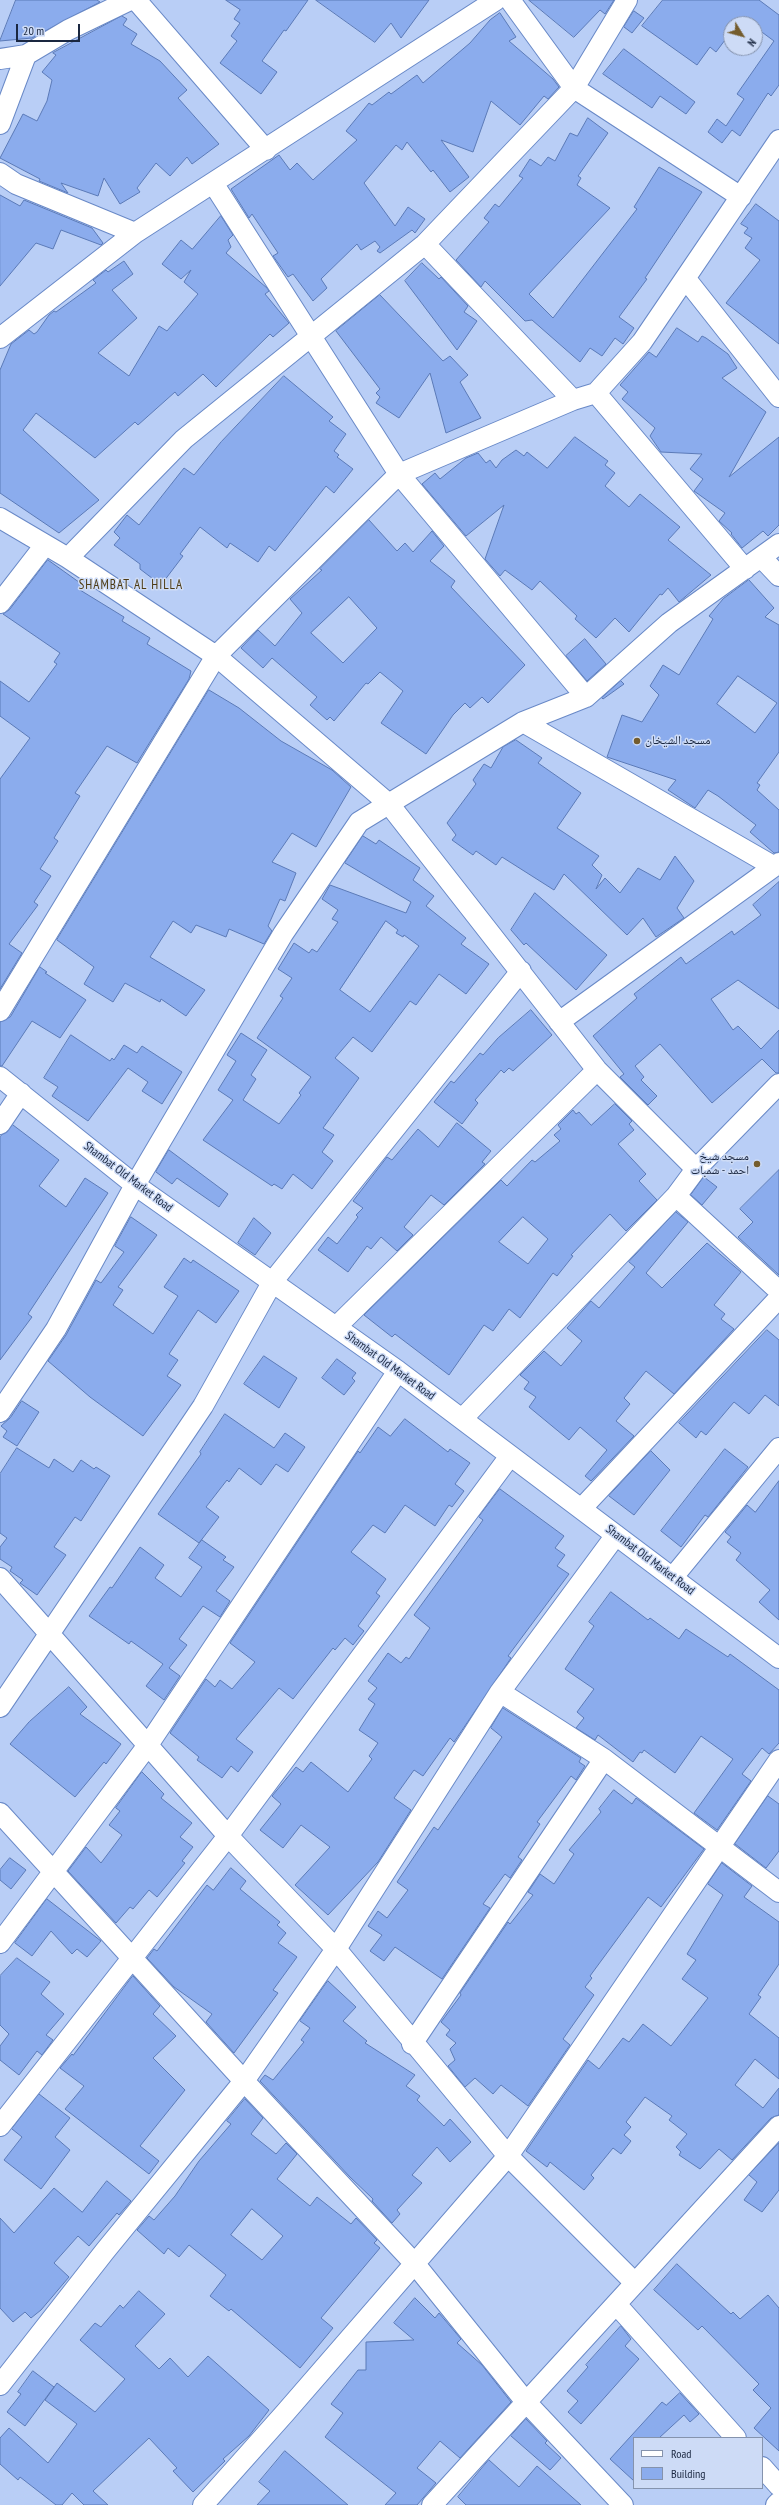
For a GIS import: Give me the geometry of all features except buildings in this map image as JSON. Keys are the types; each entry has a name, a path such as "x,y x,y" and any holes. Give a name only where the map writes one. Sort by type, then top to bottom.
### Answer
{"street":[{"path":"0,59 26,55 68,30 130,0"},
{"path":"136,0 266,150"},
{"path":"0,338 135,233 266,150 496,0"},
{"path":"510,0 574,88 741,197"},
{"path":"68,558 184,439 311,334 425,244 574,88 627,0"},
{"path":"0,124 26,55"},
{"path":"0,1011 216,656 399,474 573,400 596,393 642,342 779,140"},
{"path":"0,173 16,184 135,233"},
{"path":"213,183 311,334 399,474 586,698"},
{"path":"425,244 573,400"},
{"path":"686,279 779,397"},
{"path":"596,393 745,569"},
{"path":"0,518 68,558 216,656 389,804 597,1070 696,1169"},
{"path":"0,1412 56,1329 136,1185 283,934 359,822 523,722 586,698 669,623 779,544"},
{"path":"0,603 45,545"},
{"path":"762,557 779,576"},
{"path":"523,722 776,865 559,1022"},
{"path":"0,1707 203,1406 272,1281 521,971"},
{"path":"336,1327 597,1070"},
{"name":"Shambat Old Market Road","path":"0,1077 136,1185 398,1371 779,1658"},
{"path":"462,1419 676,1196 696,1169 779,1084"},
{"path":"0,1124 20,1093"},
{"path":"676,1196 779,1291"},
{"path":"581,1509 779,1298"},
{"path":"0,1943 148,1745 398,1371"},
{"path":"673,1577 779,1448"},
{"path":"0,2126 228,1836 510,1456"},
{"path":"0,2385 105,2251 244,2081 336,1949 500,1692 616,1535"},
{"path":"0,1578 228,1836 336,1949 412,2044 508,2156 635,2283"},
{"path":"500,1692 604,1759 779,1892"},
{"path":"412,2044 604,1759"},
{"path":"203,2505 508,2156 718,1846 779,1760"},
{"path":"0,1813 133,1957 244,2081 415,2264 526,2402 623,2505"},
{"path":"432,2505 779,2126"},
{"path":"616,2304 735,2437"},
{"path":"763,2468 779,2486"},
{"path":"776,2505 779,2502"}],"place":[{"name":"مسجد الشيخان","path":"637,741"},
{"name":"مسجد شيخ احمد - شمبات","path":"757,1164"}],"district":[{"name":"SHAMBAT AL HILLA","path":"131,585"}]}
